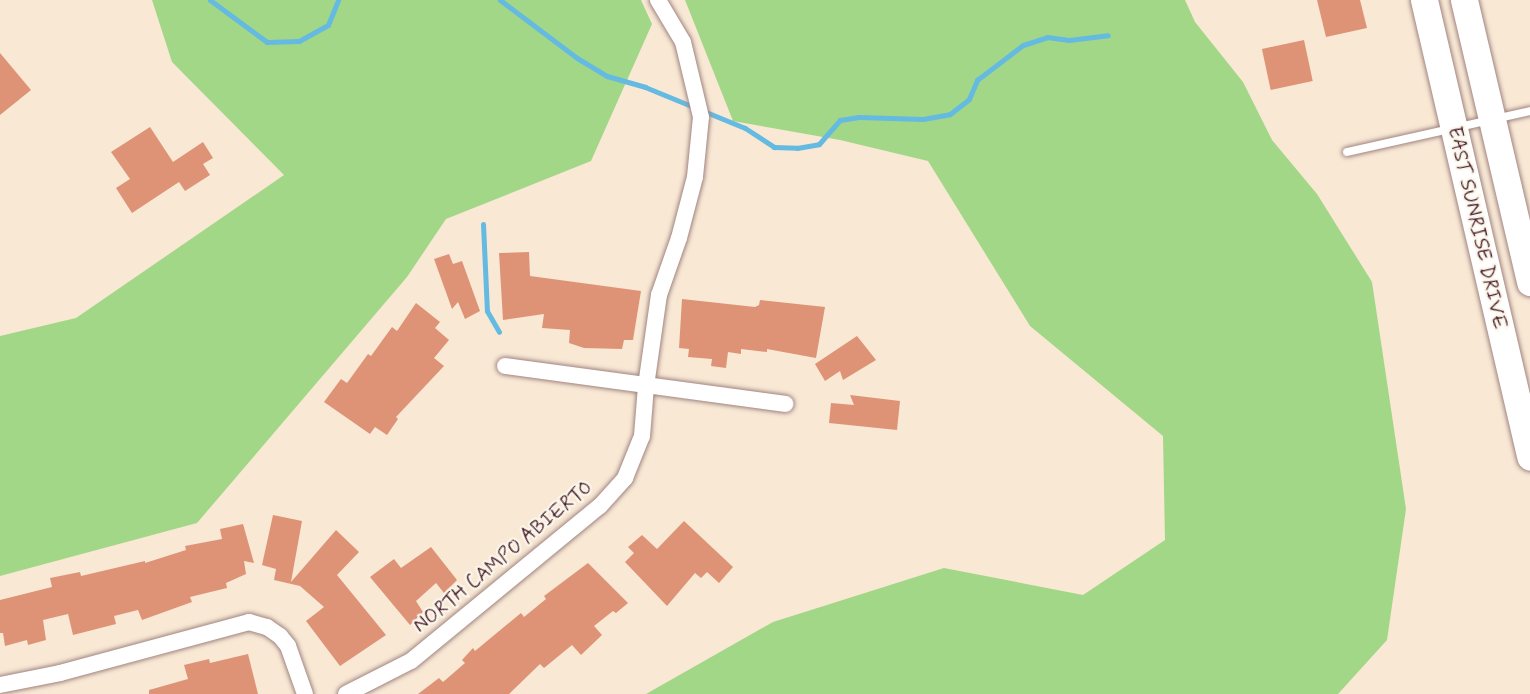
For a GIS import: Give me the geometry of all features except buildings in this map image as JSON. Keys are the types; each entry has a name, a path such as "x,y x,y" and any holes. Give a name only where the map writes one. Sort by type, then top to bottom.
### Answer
{"main road":[{"name":"EAST SUNRISE DRIVE","path":"1424,0 1530,457"},
{"name":"EAST SUNRISE DRIVE","path":"1464,0 1530,282"}],"street":[{"name":"NORTH CAMPO ABIERTO","path":"346,694 411,661 600,506 625,478 642,436 646,386 659,295 679,238 695,177 701,117 683,42 658,0"},
{"path":"505,366 785,404"},
{"path":"0,685 60,673 232,625 249,621 270,621 288,646 305,694"}],"lane":[{"path":"1347,152 1454,130 1530,111"}],"green space":[{"path":"152,0 641,0 652,24 591,161 446,219 407,277 197,523 0,576 0,336 76,318 284,175 172,62"},
{"path":"685,0 1185,0 1195,22 1243,82 1272,140 1317,194 1372,282 1406,509 1387,640 1338,694 646,694 773,622 944,568 1083,595 1165,540 1163,436 1030,326 928,161 840,140 733,121"}],"waterway":[{"path":"210,0 267,42 299,41 328,25 338,0"},
{"path":"500,0 577,58 607,76 645,87 745,128 774,147 797,148 819,144 840,120 859,117 923,119 950,114 969,99 977,80 1023,45 1047,37 1069,40 1108,35"},
{"path":"483,224 487,311 499,332"}]}
